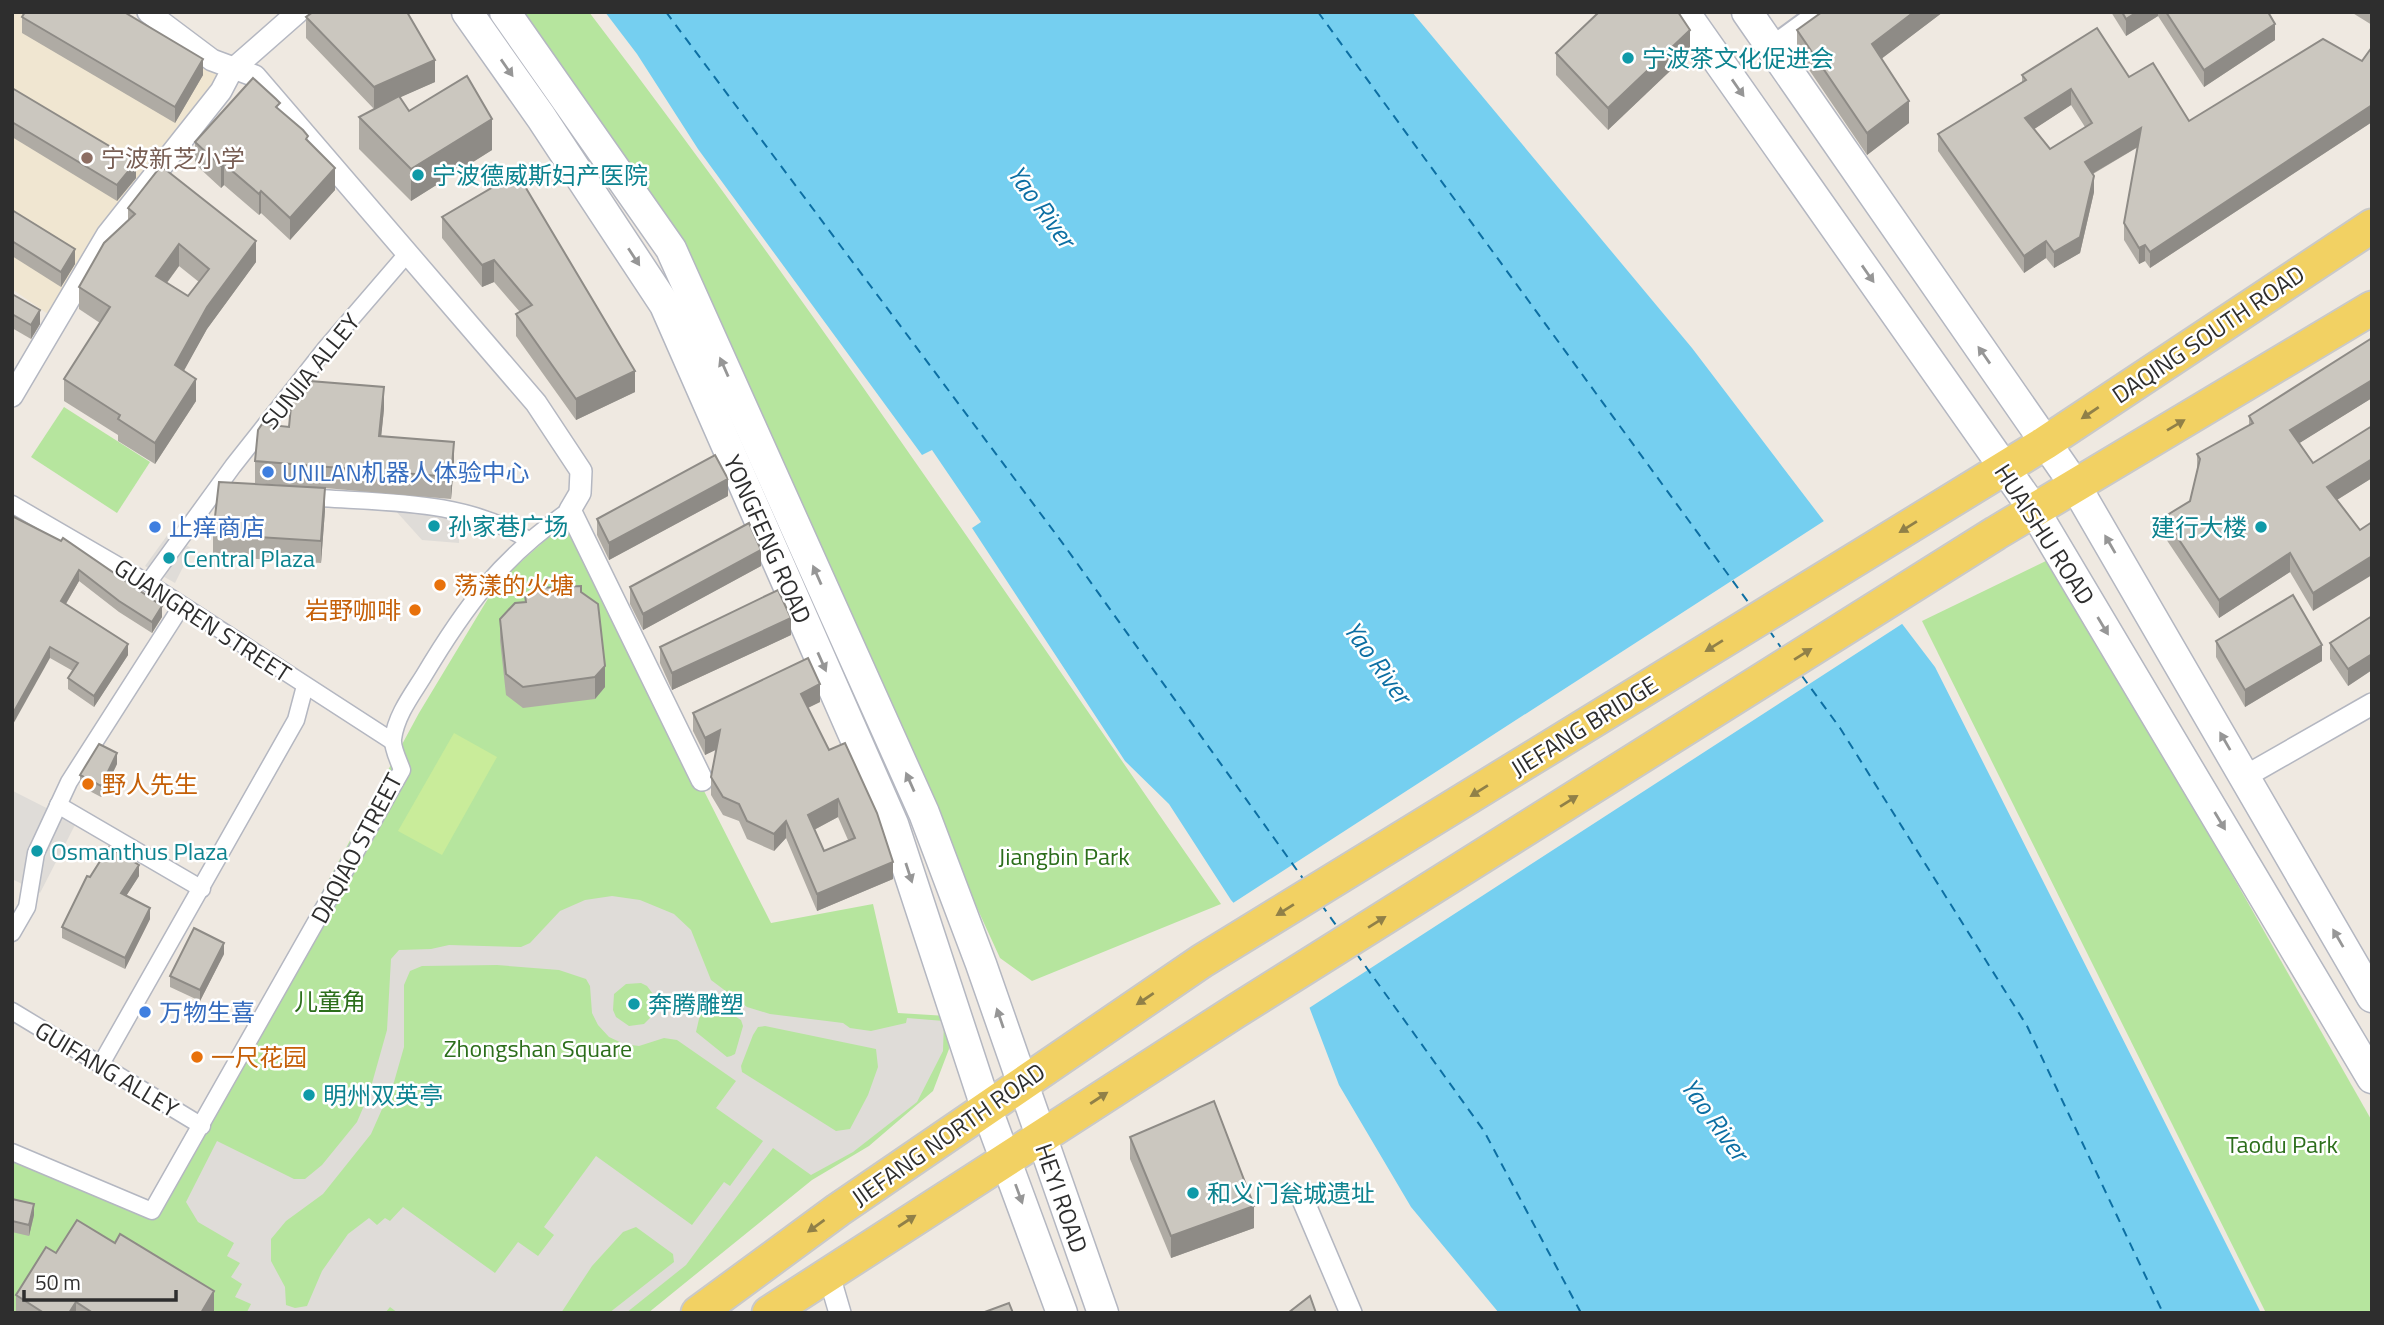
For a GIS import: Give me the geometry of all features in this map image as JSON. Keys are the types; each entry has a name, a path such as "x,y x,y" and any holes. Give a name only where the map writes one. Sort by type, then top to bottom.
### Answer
{"main road":[{"name":"YONGFENG ROAD","path":"467,12 541,117 665,305 893,824 986,1107"},
{"name":"YONGFENG ROAD","path":"505,12 671,249 924,813 1022,1082"},
{"name":"HUAISHU ROAD","path":"1684,12 2034,510 2372,1078"},
{"name":"HUAISHU ROAD","path":"1747,12 2075,485 2372,997"},
{"name":"DAQING SOUTH ROAD","path":"2003,468 2045,443 2372,226"},
{"path":"2034,510 2372,307"},
{"name":"JIEFANG BRIDGE","path":"1202,961 2003,468"},
{"name":"JIEFANG NORTH ROAD","path":"769,1313 828,1272 1236,1011 2034,510"},
{"name":"JIEFANG NORTH ROAD","path":"698,1313 827,1217 1202,961"},
{"name":"HEYI ROAD","path":"1022,1082 1103,1313"},
{"name":"HEYI ROAD","path":"986,1107 1062,1313"}],"street":[{"path":"148,12 212,60 232,70 255,76 275,96 406,255 536,403 581,471 580,493 570,510 702,780"},
{"path":"12,396 107,235 221,91 232,70 298,12"},
{"path":"1773,50 1825,12"},
{"name":"SUNJIA ALLEY","path":"148,583 223,490 326,348 406,255"},
{"path":"285,496 459,512 512,529 528,540"},
{"name":"GUANGREN STREET","path":"12,504 148,583 181,607 392,741"},
{"name":"DAQIAO STREET","path":"12,1152 152,1211 402,769 392,741 402,710 456,622 476,595 528,540 570,510"},
{"path":"12,933 27,907 36,853 58,805 181,607"},
{"path":"101,1065 296,720 305,686"},
{"path":"2246,776 2372,704"},
{"path":"58,805 202,889"},
{"name":"GUIFANG ALLEY","path":"12,1011 201,1126"},
{"path":"1303,1200 1351,1313"},
{"path":"828,1272 841,1313"}],"shaded area":[{"name":"宁波新芝小学","path":"12,12 118,12 226,78 55,319 12,289"},
{"name":"孙家巷广场","path":"397,498 459,503 459,543 422,540 395,510"},
{"name":"Central Plaza","path":"169,533 192,549 175,583 145,566"},
{"name":"Osmanthus Plaza","path":"13,791 76,823 40,893 12,879"},
{"path":"612,896 640,900 674,914 691,930 711,980 747,1007 770,1014 843,1023 850,1028 871,1031 906,1023 907,1018 944,1021 943,1051 917,1102 853,1152 811,1175 773,1148 686,1265 626,1313 609,1313 674,1262 673,1254 636,1227 623,1232 592,1266 561,1313 398,1313 390,1307 385,1313 247,1312 251,1304 235,1297 242,1284 231,1277 240,1263 227,1256 234,1243 198,1222 186,1202 217,1141 294,1179 305,1179 322,1165 357,1122 369,1094 387,1030 391,959 399,950 431,949 449,945 521,947 530,943 560,911 585,900","holes":["497,965 559,970 586,979 590,986 592,1013 609,1037 624,1044 639,1046 664,1038 677,1040 736,1081 716,1108 763,1141 730,1186 724,1182 692,1225 596,1156 544,1227 554,1235 538,1256 518,1242 495,1273 403,1207 390,1221 385,1218 377,1225 369,1218 348,1234 322,1271 307,1306 295,1308 286,1305 285,1287 271,1261 271,1239 286,1221 323,1194 371,1134 394,1082 404,1047 404,985 410,971 422,966","641,983 647,986 656,998 655,1013 644,1024 629,1026 616,1017 613,1010 614,994 626,984","709,1000 741,1020 743,1026 735,1054 727,1057 696,1032 702,1006","765,1026 876,1049 878,1067 868,1095 850,1129 836,1131 742,1072 741,1066 758,1027"]}],"green space":[{"name":"Jiangbin Park","path":"508,12 589,12 831,342 1221,904 1032,981 1000,958 688,277"},
{"path":"64,407 150,462 117,513 31,457"},
{"name":"Zhongshan Square","path":"567,521 771,923 873,904 898,1013 947,1016 949,1049 933,1091 869,1146 812,1180 648,1313 12,1313 12,1152 152,1206 419,713 498,582"},
{"name":"Taodu Park","path":"2052,558 2372,1121 2372,1313 2266,1313 1922,621"},
{"path":"454,733 497,757 442,855 398,831"}],"water":[{"name":"Yao River","path":"605,12 1412,12 1692,348 1935,667 2261,1313 1499,1313 1411,1207 1339,1085 1297,975 1231,900 1169,804 1125,761 972,528 981,522 932,450 922,455 698,149 637,54"}],"pier":[{"path":"1827,519 1905,622 1306,1010 1294,977 1230,905"}],"building":[{"path":"25,12 124,12 203,59 175,107 22,17"},
{"path":"313,12 407,12 435,60 374,87 306,17"},
{"name":"宁波茶文化促进会","path":"1599,12 1678,12 1690,30 1608,108 1556,53"},
{"path":"1822,12 1914,12 1872,44 1909,101 1867,133 1797,30"},
{"path":"2122,12 2137,12 2126,19"},
{"path":"2166,12 2268,12 2275,24 2204,70"},
{"path":"2097,28 2129,77 2153,63 2189,121 2323,39 2362,61 2372,47 2372,105 2150,252 2145,245 2139,248 2124,223 2141,128 2085,162 2094,176 2080,237 2054,252 2046,241 2024,256 1938,134 2026,80 2022,75","holes":["2071,89 2092,123 2050,149 2025,118"]},
{"path":"467,76 492,119 411,169 359,117 399,96 409,111"},
{"path":"253,78 280,103 276,107 303,130 308,136 306,139 335,168 290,218 261,191 259,194 224,164 221,166 195,142"},
{"path":"12,88 136,162 117,185 12,122"},
{"path":"161,166 256,241 207,307 175,365 196,379 155,443 118,419 120,415 64,379 110,307 79,287 104,243 135,214 128,208","holes":["179,244 209,269 188,296 156,276"]},
{"path":"517,173 635,371 576,399 516,314 532,305 494,260 482,265 442,217"},
{"path":"12,210 75,249 61,272 12,241"},
{"path":"12,294 40,310 31,325 12,314"},
{"path":"2372,338 2372,380 2290,430 2313,463 2372,426 2372,459 2327,487 2360,530 2372,522 2372,556 2313,593 2290,553 2219,600 2164,517 2190,501 2200,459 2197,454 2253,423 2249,416"},
{"path":"297,380 384,387 379,436 454,442 451,477 255,461 258,430 262,424 289,427 293,385"},
{"path":"715,455 728,479 609,543 597,519"},
{"path":"219,482 325,488 321,541 213,534"},
{"path":"12,516 61,541 63,538 162,606 152,622 79,570 61,601 128,644 94,696 68,678 78,663 50,647 12,715"},
{"path":"749,523 761,550 643,614 630,587"},
{"path":"581,586 581,592 598,604 605,666 595,677 523,687 506,674 500,619 515,603 526,602 525,595 536,588"},
{"path":"778,590 791,618 672,673 660,647"},
{"path":"2293,595 2322,645 2245,690 2216,641"},
{"path":"2372,616 2372,654 2348,669 2330,643"},
{"path":"808,658 820,684 801,694 829,750 845,743 877,813 893,862 817,894 786,821 774,834 747,821 739,804 723,797 711,777 720,730 705,738 693,713","holes":["838,799 855,838 824,851 808,815"]},
{"path":"99,744 117,753 101,786 80,775"},
{"path":"109,847 139,865 121,893 150,908 125,958 62,927 87,876 90,877"},
{"path":"194,928 224,943 200,990 170,976"},
{"name":"和义门瓮城遗址","path":"1214,1101 1254,1206 1171,1236 1130,1137"},
{"path":"12,1199 34,1204 29,1225 12,1221"},
{"path":"77,1220 115,1243 120,1234 214,1291 201,1313 93,1313 76,1302 69,1313 44,1313 16,1295 46,1247 56,1253"},
{"path":"1310,1296 1316,1313 1288,1313"},
{"path":"1009,1303 1013,1313 982,1313"}],"ferry route":[{"path":"666,12 1064,545 1304,880"},
{"path":"1318,12 1751,606"},
{"path":"1769,630 1782,649"},
{"path":"1802,676 1840,728 2027,1026 2163,1313"},
{"path":"1321,904 1338,928"},
{"path":"1356,953 1484,1131 1581,1313"}],"place":[{"name":"宁波茶文化促进会","path":"1628,58"},
{"name":"宁波新芝小学","path":"87,158"},
{"name":"宁波德威斯妇产医院","path":"418,175"},
{"name":"UNILAN机器人体验中心","path":"268,472"},
{"name":"孙家巷广场","path":"434,526"},
{"name":"止痒商店","path":"155,527"},
{"name":"建行大楼","path":"2261,527"},
{"name":"Central Plaza","path":"169,558"},
{"name":"荡漾的火塘","path":"440,585"},
{"name":"岩野咖啡","path":"415,610"},
{"name":"野人先生","path":"88,784"},
{"name":"Osmanthus Plaza","path":"37,851"},
{"name":"奔腾雕塑","path":"634,1004"},
{"name":"万物生喜","path":"145,1012"},
{"name":"一尺花园","path":"197,1057"},
{"name":"明州双英亭","path":"309,1095"},
{"name":"和义门瓮城遗址","path":"1193,1193"}],"park label":[{"name":"儿童角","path":"330,1001"}]}
